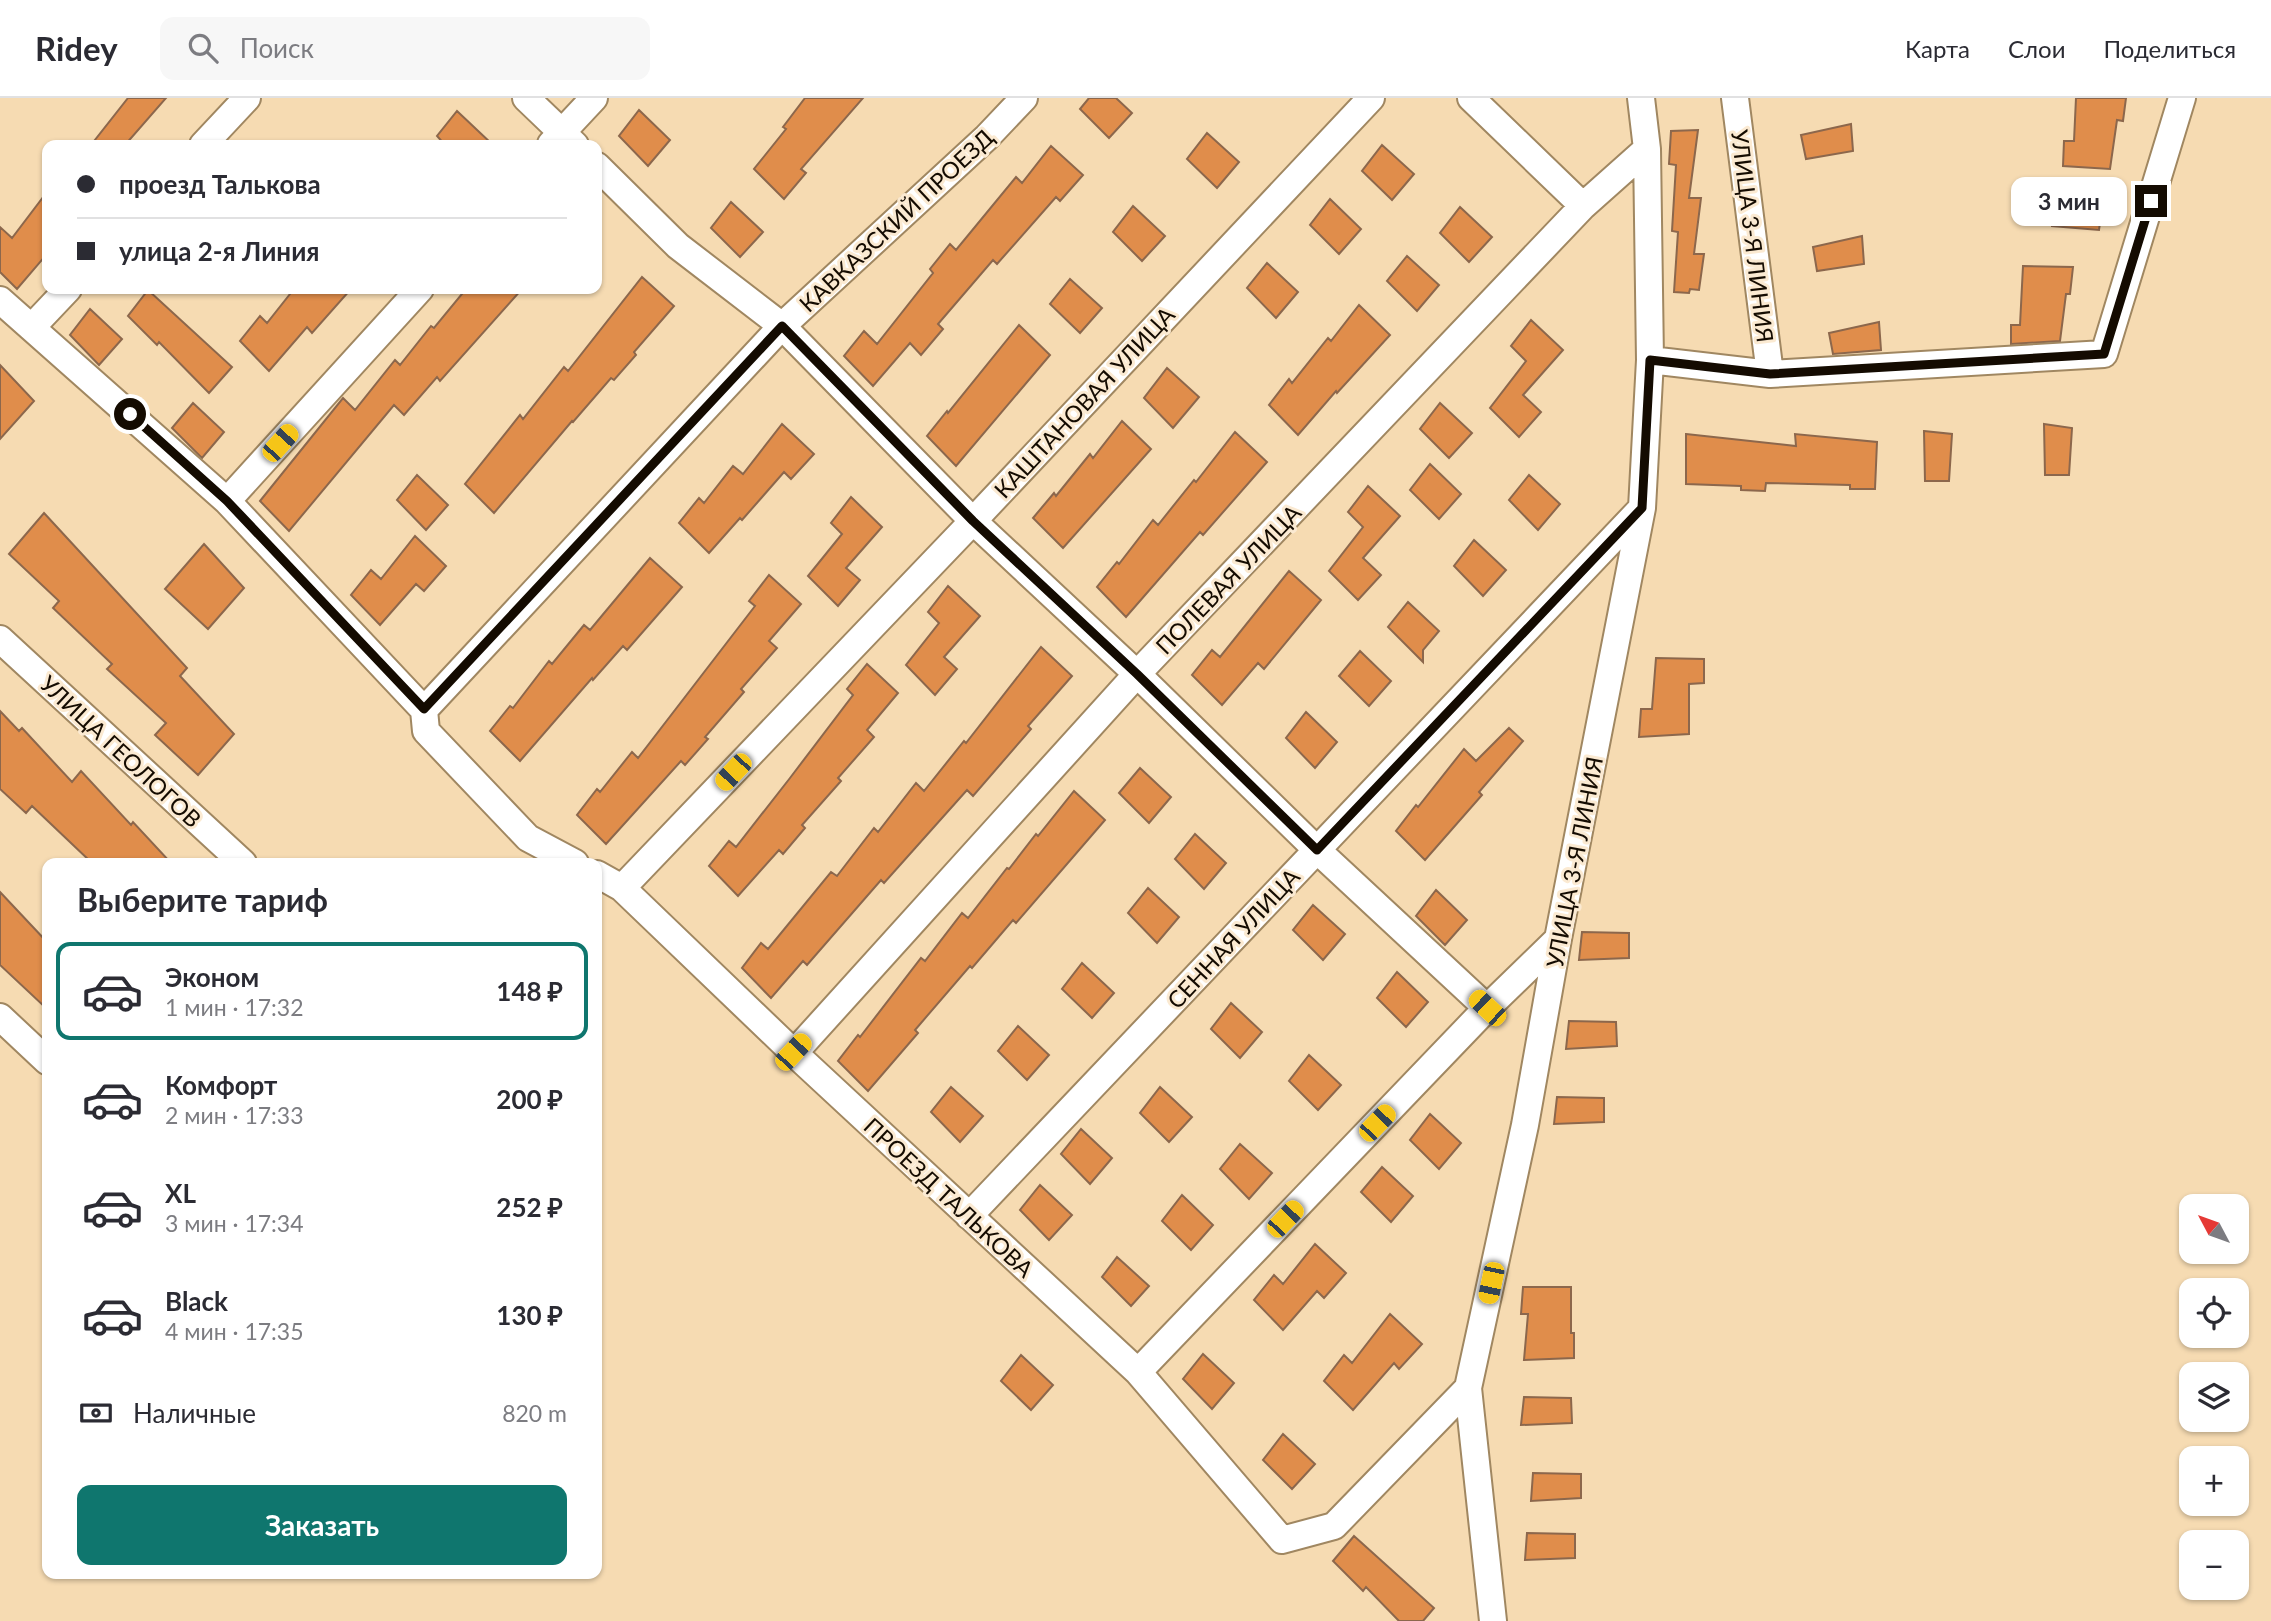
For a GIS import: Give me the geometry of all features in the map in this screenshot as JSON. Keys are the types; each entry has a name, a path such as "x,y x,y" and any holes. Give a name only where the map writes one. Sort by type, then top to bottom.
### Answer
{"street":[{"path":"208,140 247,98"},
{"path":"526,98 561,140"},
{"path":"563,140 594,98"},
{"name":"КАВКАЗСКИЙ ПРОЕЗД","path":"424,709 782,326 987,137 1024,98"},
{"name":"КАШТАНОВАЯ УЛИЦА","path":"622,888 973,521 1371,98"},
{"path":"1471,98 1583,206"},
{"name":"УЛИЦА 3-Я ЛИНИЯ","path":"1493,1621 1468,1388 1525,1125 1558,939 1642,508 1650,360 1647,149 1641,98"},
{"name":"УЛИЦА 3-Я ЛИНИЯ","path":"1735,98 1770,374"},
{"path":"1650,360 1770,374 2104,354 2182,98"},
{"name":"ПОЛЕВАЯ УЛИЦА","path":"793,1052 1137,674 1583,206 1647,149"},
{"path":"602,171 678,246 782,326 973,521 1137,674 1317,850 1487,1008"},
{"path":"32,327 63,294"},
{"path":"227,501 415,294"},
{"path":"0,300 227,501 424,709 426,730 528,838 566,858"},
{"name":"СЕННАЯ УЛИЦА","path":"970,1216 1642,508"},
{"name":"УЛИЦА ГЕОЛОГОВ","path":"0,639 238,858"},
{"name":"ПРОЕЗД ТАЛЬКОВА","path":"602,877 622,888 793,1052 1138,1372 1282,1541 1334,1525 1468,1388"},
{"path":"1138,1372 1487,1008 1558,939"},
{"path":"0,1017 42,1056"}],"building":[{"path":"128,98 166,98 129,140 95,140"},
{"path":"805,98 863,98 801,169 806,173 784,199 754,169 786,129 783,127"},
{"path":"1089,98 1116,98 1132,113 1109,138 1080,109"},
{"path":"2076,98 2126,98 2123,121 2117,120 2110,169 2063,166 2064,141 2074,141"},
{"path":"639,110 670,140 648,166 619,136"},
{"path":"457,111 488,140 441,140 437,136"},
{"path":"1851,124 1853,151 1806,159 1801,135"},
{"path":"1698,130 1689,198 1701,198 1694,254 1704,254 1699,290 1690,289 1689,293 1674,292 1678,232 1672,231 1676,165 1669,164 1671,131"},
{"path":"1207,133 1239,162 1217,188 1187,159"},
{"path":"1382,145 1414,174 1392,200 1362,171"},
{"path":"1051,146 1083,175 1060,201 1056,197 997,264 993,260 938,324 943,329 921,355 910,343 873,386 844,356 864,331 877,344 933,273 930,269 950,244 956,250 1016,177 1022,183"},
{"path":"42,199 42,260 17,289 0,272 0,227 12,238"},
{"path":"1330,199 1361,229 1339,254 1310,225"},
{"path":"731,202 763,232 740,257 711,228"},
{"path":"2053,202 2103,202 2099,230 2052,226"},
{"path":"1133,206 1165,236 1142,261 1113,232"},
{"path":"1460,207 1492,237 1469,262 1440,233"},
{"path":"1862,236 1864,264 1817,271 1813,247"},
{"path":"1407,256 1439,285 1417,311 1387,281"},
{"path":"1267,263 1298,292 1276,318 1247,288"},
{"path":"2023,266 2073,267 2070,294 2066,294 2060,341 2011,344 2011,325 2020,325"},
{"path":"642,277 674,306 634,352 636,355 572,421 494,513 465,484 520,415 523,419 564,367 568,371"},
{"path":"1070,279 1102,308 1080,333 1050,304"},
{"path":"145,294 152,294 232,367 209,393 159,342 157,345 128,316"},
{"path":"290,294 347,294 312,333 307,327 269,371 240,341 260,316 267,323"},
{"path":"462,294 518,294 440,381 437,377 404,415 394,405 289,531 260,501 343,398 355,410 395,360 400,365 431,326 434,328"},
{"path":"1359,305 1390,335 1298,435 1269,405 1289,379 1292,383 1328,338 1331,341"},
{"path":"90,309 122,339 99,365 70,335"},
{"path":"1531,320 1563,350 1523,395 1541,412 1519,437 1490,408 1526,361 1511,346"},
{"path":"1879,322 1881,350 1833,354 1829,333"},
{"path":"1019,325 1050,355 956,466 927,436"},
{"path":"0,365 34,401 0,439"},
{"path":"1167,368 1199,397 1173,428 1144,398"},
{"path":"193,403 224,432 202,458 172,428"},
{"path":"1440,403 1472,433 1449,458 1420,429"},
{"path":"1122,421 1151,449 1063,548 1033,518 1054,493 1056,496 1090,454 1093,458"},
{"path":"782,424 814,454 791,479 784,472 709,553 679,523 699,498 704,503 733,466 743,474"},
{"path":"2044,424 2072,428 2069,475 2045,475"},
{"path":"1924,431 1952,434 1949,481 1925,481"},
{"path":"1235,432 1267,462 1203,535 1200,532 1126,617 1097,587 1117,562 1119,564 1153,520 1158,525"},
{"path":"1686,434 1796,446 1795,434 1877,442 1875,489 1850,489 1850,485 1766,483 1765,491 1741,490 1741,486 1686,484"},
{"path":"1430,464 1461,494 1439,519 1410,490"},
{"path":"417,475 448,505 426,530 397,500"},
{"path":"1529,475 1560,504 1538,530 1509,500"},
{"path":"1368,486 1400,516 1363,558 1381,575 1358,600 1329,571 1363,527 1348,512"},
{"path":"851,497 882,527 846,568 860,580 838,606 808,576 842,534 831,523"},
{"path":"44,513 187,668 180,676 234,734 198,775 155,735 166,723 107,669 112,664 53,608 59,601 9,554"},
{"path":"415,536 446,566 424,591 416,584 380,625 351,595 371,570 381,579"},
{"path":"1474,540 1506,570 1483,596 1454,566"},
{"path":"204,544 244,588 208,629 165,589"},
{"path":"650,558 682,587 627,650 623,646 593,680 592,678 520,761 490,731 510,706 513,708 549,661 552,664 584,625 590,630"},
{"path":"1289,571 1321,600 1264,669 1258,663 1222,705 1192,675 1212,650 1220,657"},
{"path":"769,575 801,604 769,641 777,648 741,689 744,692 705,737 708,739 685,765 681,761 606,844 577,815 597,789 600,792 632,752 638,758 755,606 749,601"},
{"path":"948,586 980,616 944,657 957,669 935,695 906,665 939,623 928,612"},
{"path":"1408,602 1439,631 1423,650 1423,662 1388,627"},
{"path":"1041,647 1072,676 1028,726 1031,729 973,796 967,790 884,883 881,880 807,965 803,961 771,998 742,968 761,943 768,949 831,872 837,876 874,828 878,832 916,783 924,791 964,741 966,743"},
{"path":"1360,651 1391,681 1369,706 1339,676"},
{"path":"1656,658 1704,659 1704,683 1689,684 1689,734 1639,737 1641,709 1652,709"},
{"path":"867,664 898,693 867,730 874,737 838,778 841,781 802,825 805,828 783,854 779,850 738,896 709,866 729,841 736,847 790,778 853,695 847,689"},
{"path":"0,711 19,731 22,728 72,782 81,771 131,825 133,822 166,858 87,858 32,806 26,813 0,789"},
{"path":"1306,712 1337,742 1315,768 1286,738"},
{"path":"1509,728 1523,741 1479,792 1482,795 1425,860 1396,831 1464,749 1476,761"},
{"path":"1140,768 1171,797 1149,823 1119,793"},
{"path":"1074,791 1105,820 1016,923 1013,920 972,968 970,966 915,1030 918,1033 868,1091 838,1061 921,958 925,961 962,913 968,918"},
{"path":"1195,834 1226,863 1204,889 1175,859"},
{"path":"1148,888 1179,917 1157,943 1128,913"},
{"path":"1436,890 1467,920 1445,945 1416,916"},
{"path":"0,892 42,937 42,1004 0,965"},
{"path":"1313,905 1345,934 1323,960 1293,930"},
{"path":"1582,932 1629,933 1629,958 1579,960"},
{"path":"1082,963 1114,993 1092,1018 1062,989"},
{"path":"1397,972 1428,1002 1406,1027 1377,998"},
{"path":"1231,1003 1262,1032 1240,1058 1211,1029"},
{"path":"1569,1021 1616,1022 1617,1046 1566,1049"},
{"path":"1018,1026 1049,1055 1027,1080 998,1051"},
{"path":"1309,1055 1341,1085 1318,1110 1289,1081"},
{"path":"951,1087 983,1116 960,1142 931,1112"},
{"path":"1160,1087 1192,1117 1169,1142 1140,1113"},
{"path":"1557,1097 1604,1098 1604,1122 1554,1124"},
{"path":"1430,1114 1461,1143 1439,1169 1410,1140"},
{"path":"1081,1129 1112,1158 1090,1184 1061,1154"},
{"path":"1240,1144 1272,1173 1249,1199 1220,1169"},
{"path":"1382,1167 1413,1196 1391,1222 1361,1192"},
{"path":"1040,1185 1072,1215 1049,1240 1020,1210"},
{"path":"1182,1195 1213,1225 1191,1250 1162,1221"},
{"path":"1315,1244 1346,1273 1324,1298 1317,1291 1283,1330 1254,1300 1274,1275 1283,1284"},
{"path":"1117,1257 1149,1286 1131,1306 1102,1277"},
{"path":"1523,1287 1571,1287 1574,1358 1524,1360 1528,1314 1521,1314"},
{"path":"1390,1314 1422,1344 1399,1369 1394,1363 1353,1410 1324,1381 1344,1355 1352,1363"},
{"path":"1203,1354 1234,1383 1212,1409 1183,1379"},
{"path":"1021,1355 1053,1385 1031,1410 1001,1381"},
{"path":"1524,1397 1571,1398 1572,1423 1521,1425"},
{"path":"1283,1434 1315,1464 1292,1489 1263,1460"},
{"path":"1533,1473 1581,1474 1581,1498 1531,1501"},
{"path":"1527,1533 1575,1534 1575,1558 1525,1560"},
{"path":"1354,1536 1434,1608 1423,1621 1399,1621 1366,1587 1363,1591 1333,1561"}],"route":[{"path":"130,414 227,501 424,709 782,326 973,521 1137,674 1317,850 1642,508 1650,360 1770,374 2104,354 2151,201"}]}
